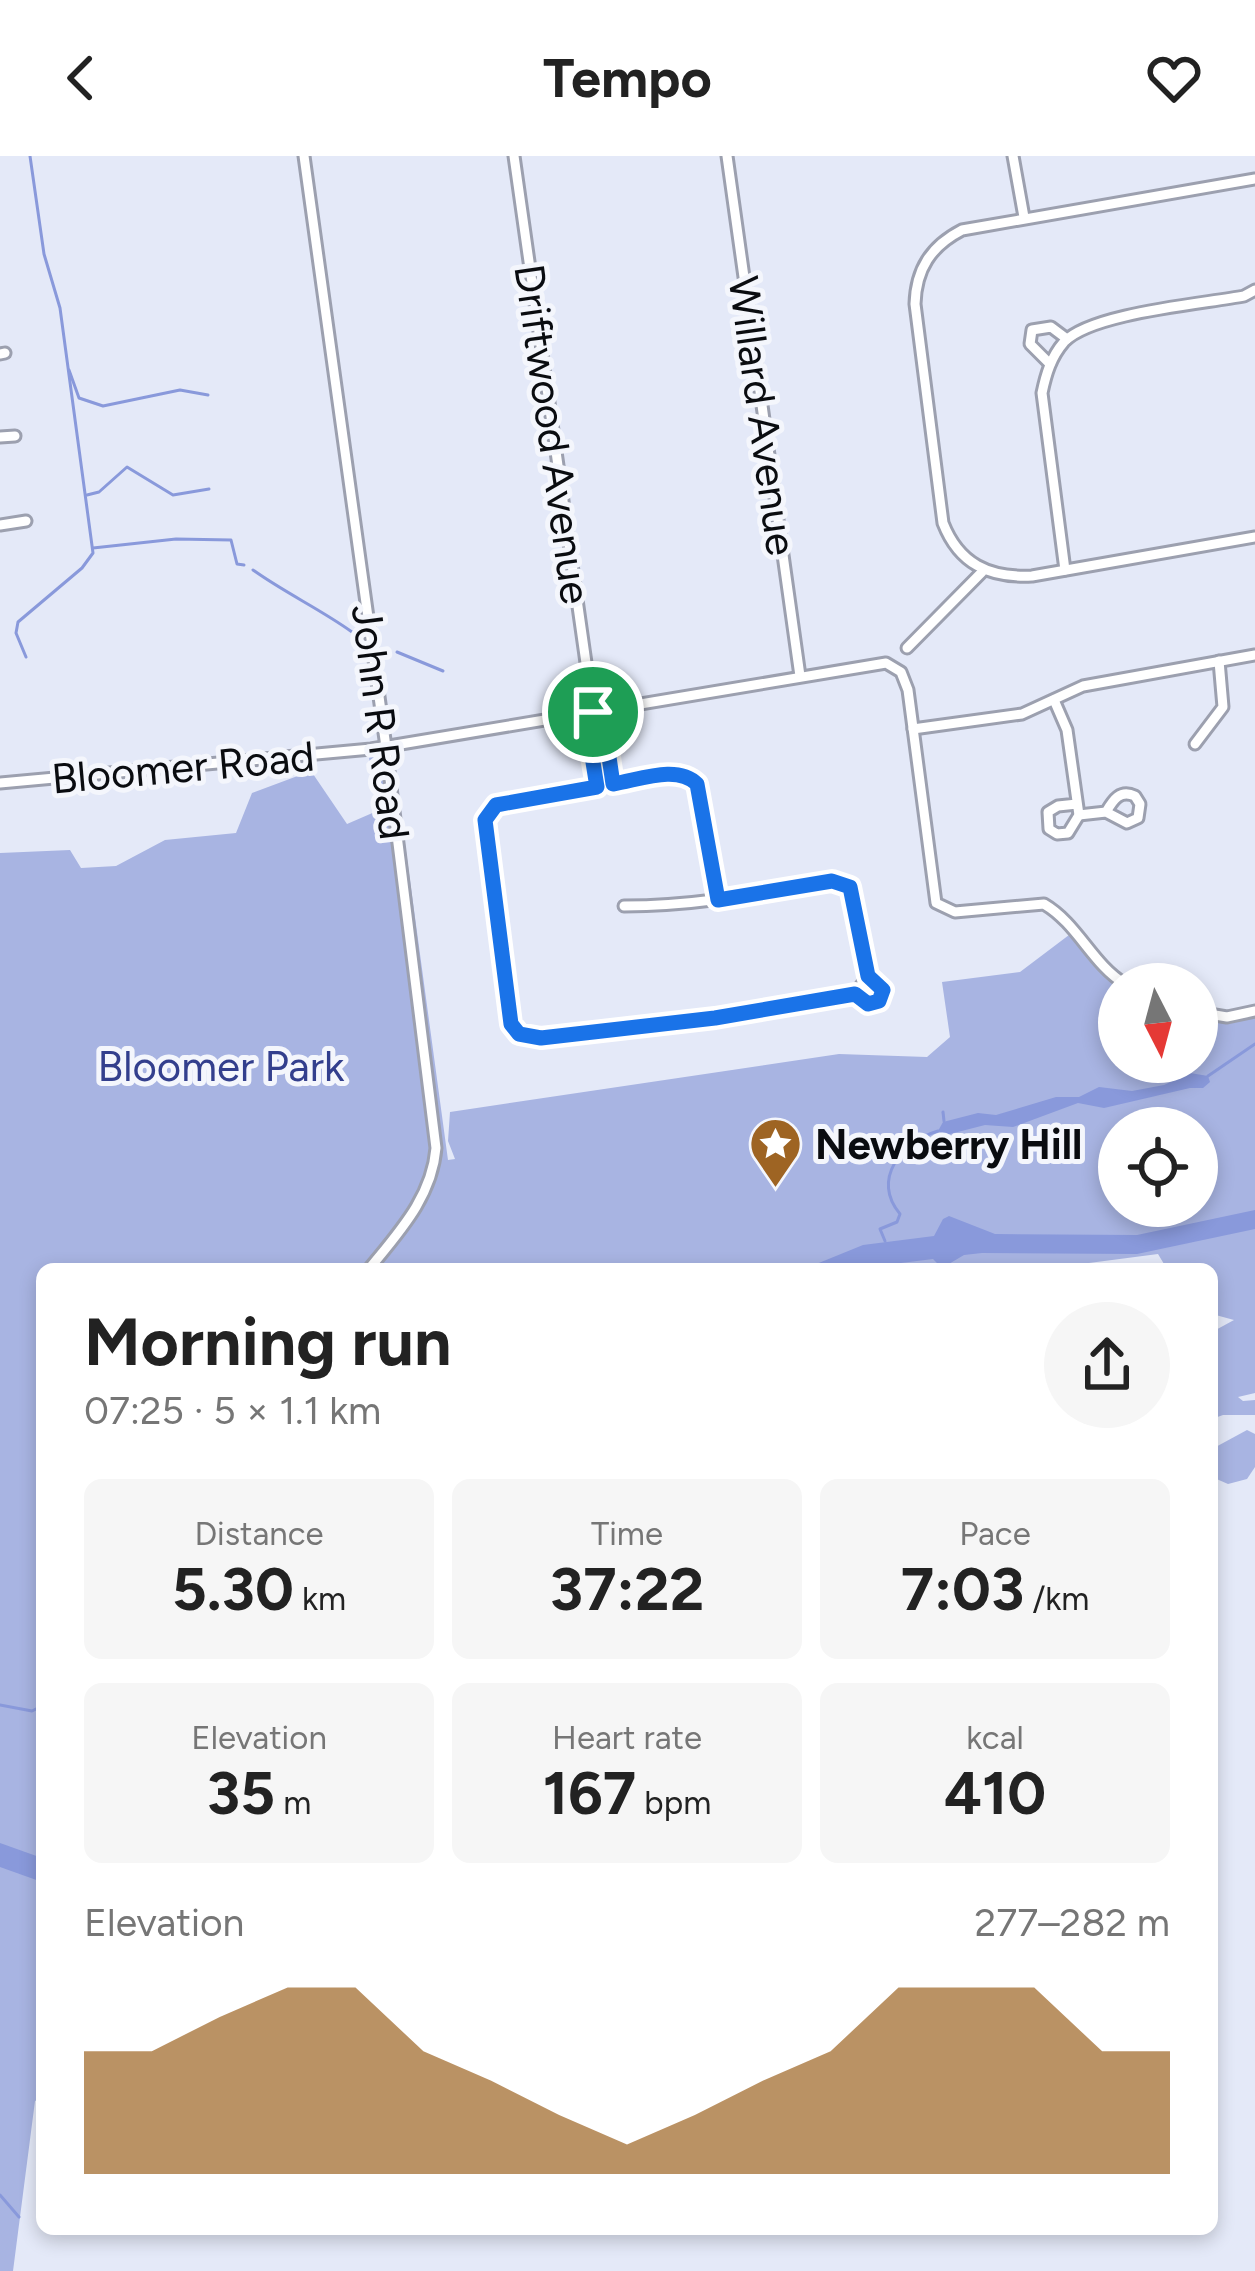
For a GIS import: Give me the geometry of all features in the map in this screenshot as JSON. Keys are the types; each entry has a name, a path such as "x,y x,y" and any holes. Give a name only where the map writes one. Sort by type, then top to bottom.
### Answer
{"street":[{"name":"John R Road","path":"306,156 436,1148 424,1198 374,1263"},
{"name":"Driftwood Avenue","path":"514,156 593,712"},
{"name":"Willard Avenue","path":"727,156 800,676"},
{"path":"1013,156 1024,217"},
{"path":"1255,179 978,225 947,238 929,256 915,290 943,523 953,546 982,572 1018,577 1255,537"},
{"path":"1065,570 1042,393 1050,364 1067,339 1095,323 1244,296 1255,290"},
{"path":"1050,364 1030,344 1033,331 1051,327 1067,339"},
{"path":"0,437 14,436"},
{"path":"0,524 26,521"},
{"path":"907,648 982,572"},
{"path":"913,729 1022,714 1083,686 1255,655"},
{"name":"Bloomer Road","path":"0,783 386,747 874,662 891,664 905,677 936,902 955,911 1044,904 1067,922 1098,963"},
{"path":"1196,744 1222,707 1220,662"},
{"path":"1054,700 1066,730 1078,809 1106,812"},
{"path":"593,712 613,784"},
{"path":"593,712 597,787"},
{"path":"718,900 699,789 694,780 676,773 496,805 487,815 484,826 511,1024 519,1034 541,1038 693,1021 855,994 868,976"},
{"path":"624,906 718,900 832,881 845,884 855,899 868,976 882,986 883,997 868,1004 855,994"},
{"path":"1218,1016 1253,1011"}],"green space":[{"name":"Bloomer Park","path":"392,748 448,1160 455,1159 448,1141 450,1112 839,1054 927,1057 950,1037 942,982 1020,972 1069,935 1098,963 1098,1083 1218,1083 1218,1014 1255,1011 1255,1393 1238,1397 1255,1400 1255,1415 1218,1417 1218,1329 1234,1320 1218,1316 1218,1263 1163,1263 1158,1254 1089,1263 36,1263 36,2101 13,2271 0,2271 0,853 70,850 81,868 116,866 165,840 236,833 252,793 311,771 347,824 377,811 368,751"},
{"path":"1247,1430 1255,1434 1255,1467 1247,1479 1228,1484 1218,1480 1218,1446"}],"shaded area":[{"path":"1209,1083 1108,1107 1078,1103 1013,1127 985,1125 946,1135 938,1131 943,1122 978,1113 996,1115 1056,1097 1079,1097 1099,1087 1132,1091"},
{"path":"1255,1210 1255,1229 1137,1254 982,1253 950,1263 933,1259 819,1263 863,1245 934,1236 949,1216 995,1234 1137,1235 1175,1227 1218,1227 1218,1218"},
{"path":"0,1843 36,1856 36,1880 0,1867"}],"waterway":[{"path":"26,657 16,633 18,622 93,553 60,308 44,254 30,156"},
{"path":"69,370 79,398 103,406 180,390 208,395"},
{"path":"87,495 99,492 127,467 173,495 209,489"},
{"path":"93,548 176,539 231,540 237,564 244,565"},
{"path":"253,570 352,632"},
{"path":"397,652 443,671"},
{"path":"1218,1069 1255,1044"},
{"path":"943,1112 944,1121"},
{"path":"885,1241 880,1229 897,1222 900,1214 888,1188 894,1164 912,1144 938,1131"},
{"path":"0,1705 36,1709"},
{"path":"0,2195 19,2217"}],"place":[{"name":"Newberry Hill","path":"776,1190"}],"route":[{"path":"602,710 613,784 676,773 697,784 718,900 832,881 850,887 868,976 879,983 883,997 868,1004 855,994 693,1021 541,1038 519,1034 511,1024 485,820 496,805 597,787 585,713 593,712 602,710"}]}
